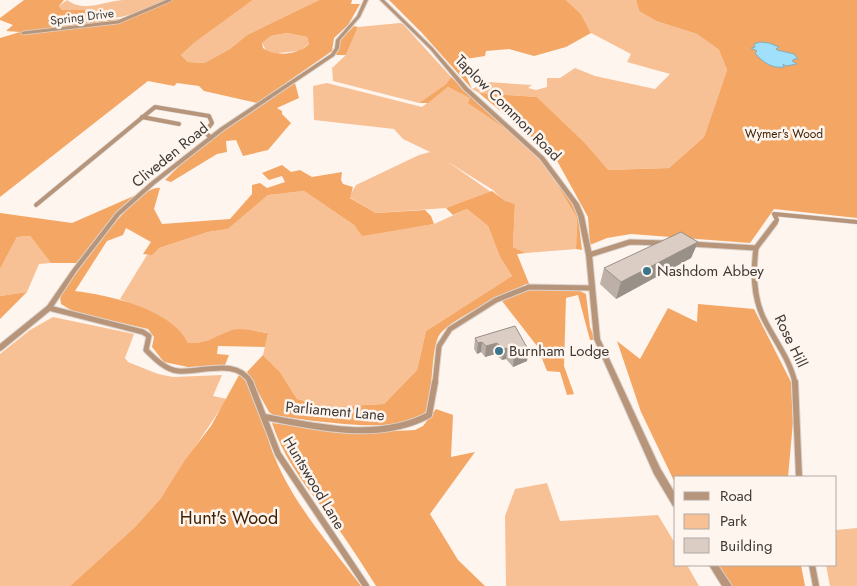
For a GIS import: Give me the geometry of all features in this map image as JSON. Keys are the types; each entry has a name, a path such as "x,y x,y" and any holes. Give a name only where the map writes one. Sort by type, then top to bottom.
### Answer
{"street":[{"name":"Spring Drive","path":"23,32 118,22 170,0"},
{"name":"Cliveden Road","path":"0,348 49,308 74,270 118,214 211,138 333,54 338,48 338,40 359,16 366,0"},
{"name":"Taplow Common Road","path":"382,0 431,48 466,88 542,158 576,204 581,216 589,255 591,288 598,339 657,471 674,499"},
{"path":"36,205 155,107 206,115 212,120 205,132 211,138"},
{"path":"142,117 179,124"},
{"path":"681,244 756,248 777,220 774,214 857,222"},
{"path":"589,255 600,253 618,244 634,241 672,243"},
{"name":"Rose Hill","path":"756,248 753,278 762,315 786,357 795,381 799,437 797,456 799,476"},
{"name":"Parliament Lane","path":"265,417 295,423 380,430 418,424 429,415 438,369 439,346 450,329 496,300 529,287 591,288"},
{"name":"Huntswood Lane","path":"49,308 143,332 149,336 146,350 158,362 177,371 223,368 240,370 250,381 278,454 350,565 366,586"},
{"path":"714,566 727,586"},
{"path":"812,566 816,586"}],"green space":[{"path":"24,0 64,0 59,6 62,10 95,10 80,22 122,19 150,8 163,0 253,0 194,43 181,55 188,62 204,63 230,49 247,35 319,0 352,0 351,4 360,4 348,25 334,38 332,51 257,103 204,91 199,86 177,83 174,86 148,81 0,197 0,38 20,32 6,31 13,25 0,20 0,18","holes":["287,33 307,37 309,44 299,51 286,54 268,51 263,48 262,43 271,36"]},
{"path":"67,0 81,6 88,6 123,0 163,0 132,14 78,22 94,10 62,10 59,6"},
{"path":"253,0 319,0 247,35 230,49 204,63 188,62 181,55 194,43"},
{"path":"389,0 566,0 581,14 591,33 566,47 534,56 509,49 486,51 485,56 459,60 472,89 422,33"},
{"path":"566,0 636,0 639,11 656,21 697,34 719,50 727,70 704,137 669,168 607,170 584,142 537,97 479,93 472,89 487,82 532,85 528,88 536,90 547,87 547,78 560,78 575,68 595,76 655,89 670,74 627,62 631,54 591,33 581,14"},
{"name":"Wymer's Wood","path":"636,0 857,0 857,218 774,209 750,243 631,234 607,238 590,245 588,217 555,157 479,93 537,97 584,142 608,170 669,168 704,137 727,70 719,50 697,34 656,21 639,11"},
{"path":"400,23 451,77 446,84 419,103 333,81 332,68 346,55 358,27"},
{"path":"354,26 358,27 346,55 334,55 342,38"},
{"path":"287,33 307,37 309,44 299,51 279,53 271,64 260,63 268,53 272,53 268,51 259,61 248,60 257,50 266,50 262,43 271,36"},
{"path":"451,77 544,162 569,197 578,216 582,250 576,249 577,218 545,164 512,133 468,103 470,98 448,87 428,103 419,103 446,84"},
{"path":"295,83 299,98 277,108 282,111 282,114 291,123 268,150 243,156 236,140 226,141 227,152 217,154 171,182 165,180 212,134"},
{"path":"327,83 422,107 448,87 471,98 469,103 512,133 545,164 577,218 576,249 526,253 513,247 515,204 505,202 493,190 448,162 491,192 446,208 376,213 349,197 356,185 419,155 430,152 403,139 394,129 314,120 313,86"},
{"path":"282,165 291,172 300,170 312,177 342,172 341,180 343,184 353,187 350,198 376,213 425,210 431,216 434,224 362,236 354,225 304,191 268,195 228,229 208,232 159,248 152,255 143,254 151,242 126,228 123,235 107,241 75,291 121,300 154,313 180,331 188,343 206,341 236,329 268,333 265,347 218,346 217,354 229,355 225,365 188,367 164,362 152,347 154,337 148,329 74,312 61,304 60,296 92,252 122,215 150,190 160,188 154,209 162,224 230,219 252,194 252,185 260,183 267,188 285,182 282,176 269,180 262,173"},
{"path":"304,191 354,225 362,235 434,224 467,209 488,226 500,257 512,276 426,331 417,370 384,404 330,407 297,399 280,372 263,355 268,333 236,330 206,341 188,343 166,320 120,299 147,255 159,248 208,232 228,229 268,195"},
{"path":"492,191 505,201 515,204 513,247 526,253 517,254 530,286 526,284 480,307 447,327 440,334 435,348 429,402 427,409 418,418 402,423 356,425 273,415 269,412 247,372 263,355 280,372 297,399 330,407 384,404 417,370 426,331 512,276 500,257 488,226 467,209 453,215 446,208"},
{"path":"136,195 114,215 77,263 51,263 30,236 17,237 0,269 0,213 72,223"},
{"path":"30,236 51,263 39,264 27,292 0,296 0,269 17,237"},
{"path":"576,289 586,294 590,327 595,340 590,340 578,295 566,298 564,366 574,394 567,395 560,372 547,371 537,346 502,301 528,290"},
{"path":"27,292 0,319 0,296"},
{"path":"698,304 754,309 791,382 793,422 788,476 674,476 674,481 641,412 617,341 640,359 668,308 697,322"},
{"path":"53,317 134,334 125,358 128,362 158,374 173,377 222,375 213,396 227,399 161,498 135,527 70,586 0,586 0,354 30,330"},
{"name":"Hunt's Wood","path":"239,375 252,391 257,402 271,449 292,492 314,525 361,586 70,586 135,527 161,498 185,460 211,426"},
{"path":"436,409 453,415 451,457 475,452 430,514 458,560 485,586 376,586 342,534 293,468 272,423 353,433 415,430 423,426"},
{"path":"547,483 560,521 658,515 674,542 674,566 688,566 699,586 506,586 505,516 515,489"},
{"path":"857,528 857,586 830,586 826,566 837,566 837,530"},
{"path":"714,566 801,566 805,586 724,586"}],"water":[{"path":"760,42 769,43 779,47 777,50 794,54 798,59 792,61 797,64 786,66 783,64 784,67 776,67 768,64 755,53 757,51 751,48 755,47 754,44"}],"building":[{"path":"681,232 698,242 621,282 604,268"},
{"path":"515,326 529,351 514,356 507,348 503,349 497,343 486,346 482,342 478,343 475,338"}],"place":[{"name":"Nashdom Abbey","path":"647,271"},
{"name":"Burnham Lodge","path":"499,351"}]}
